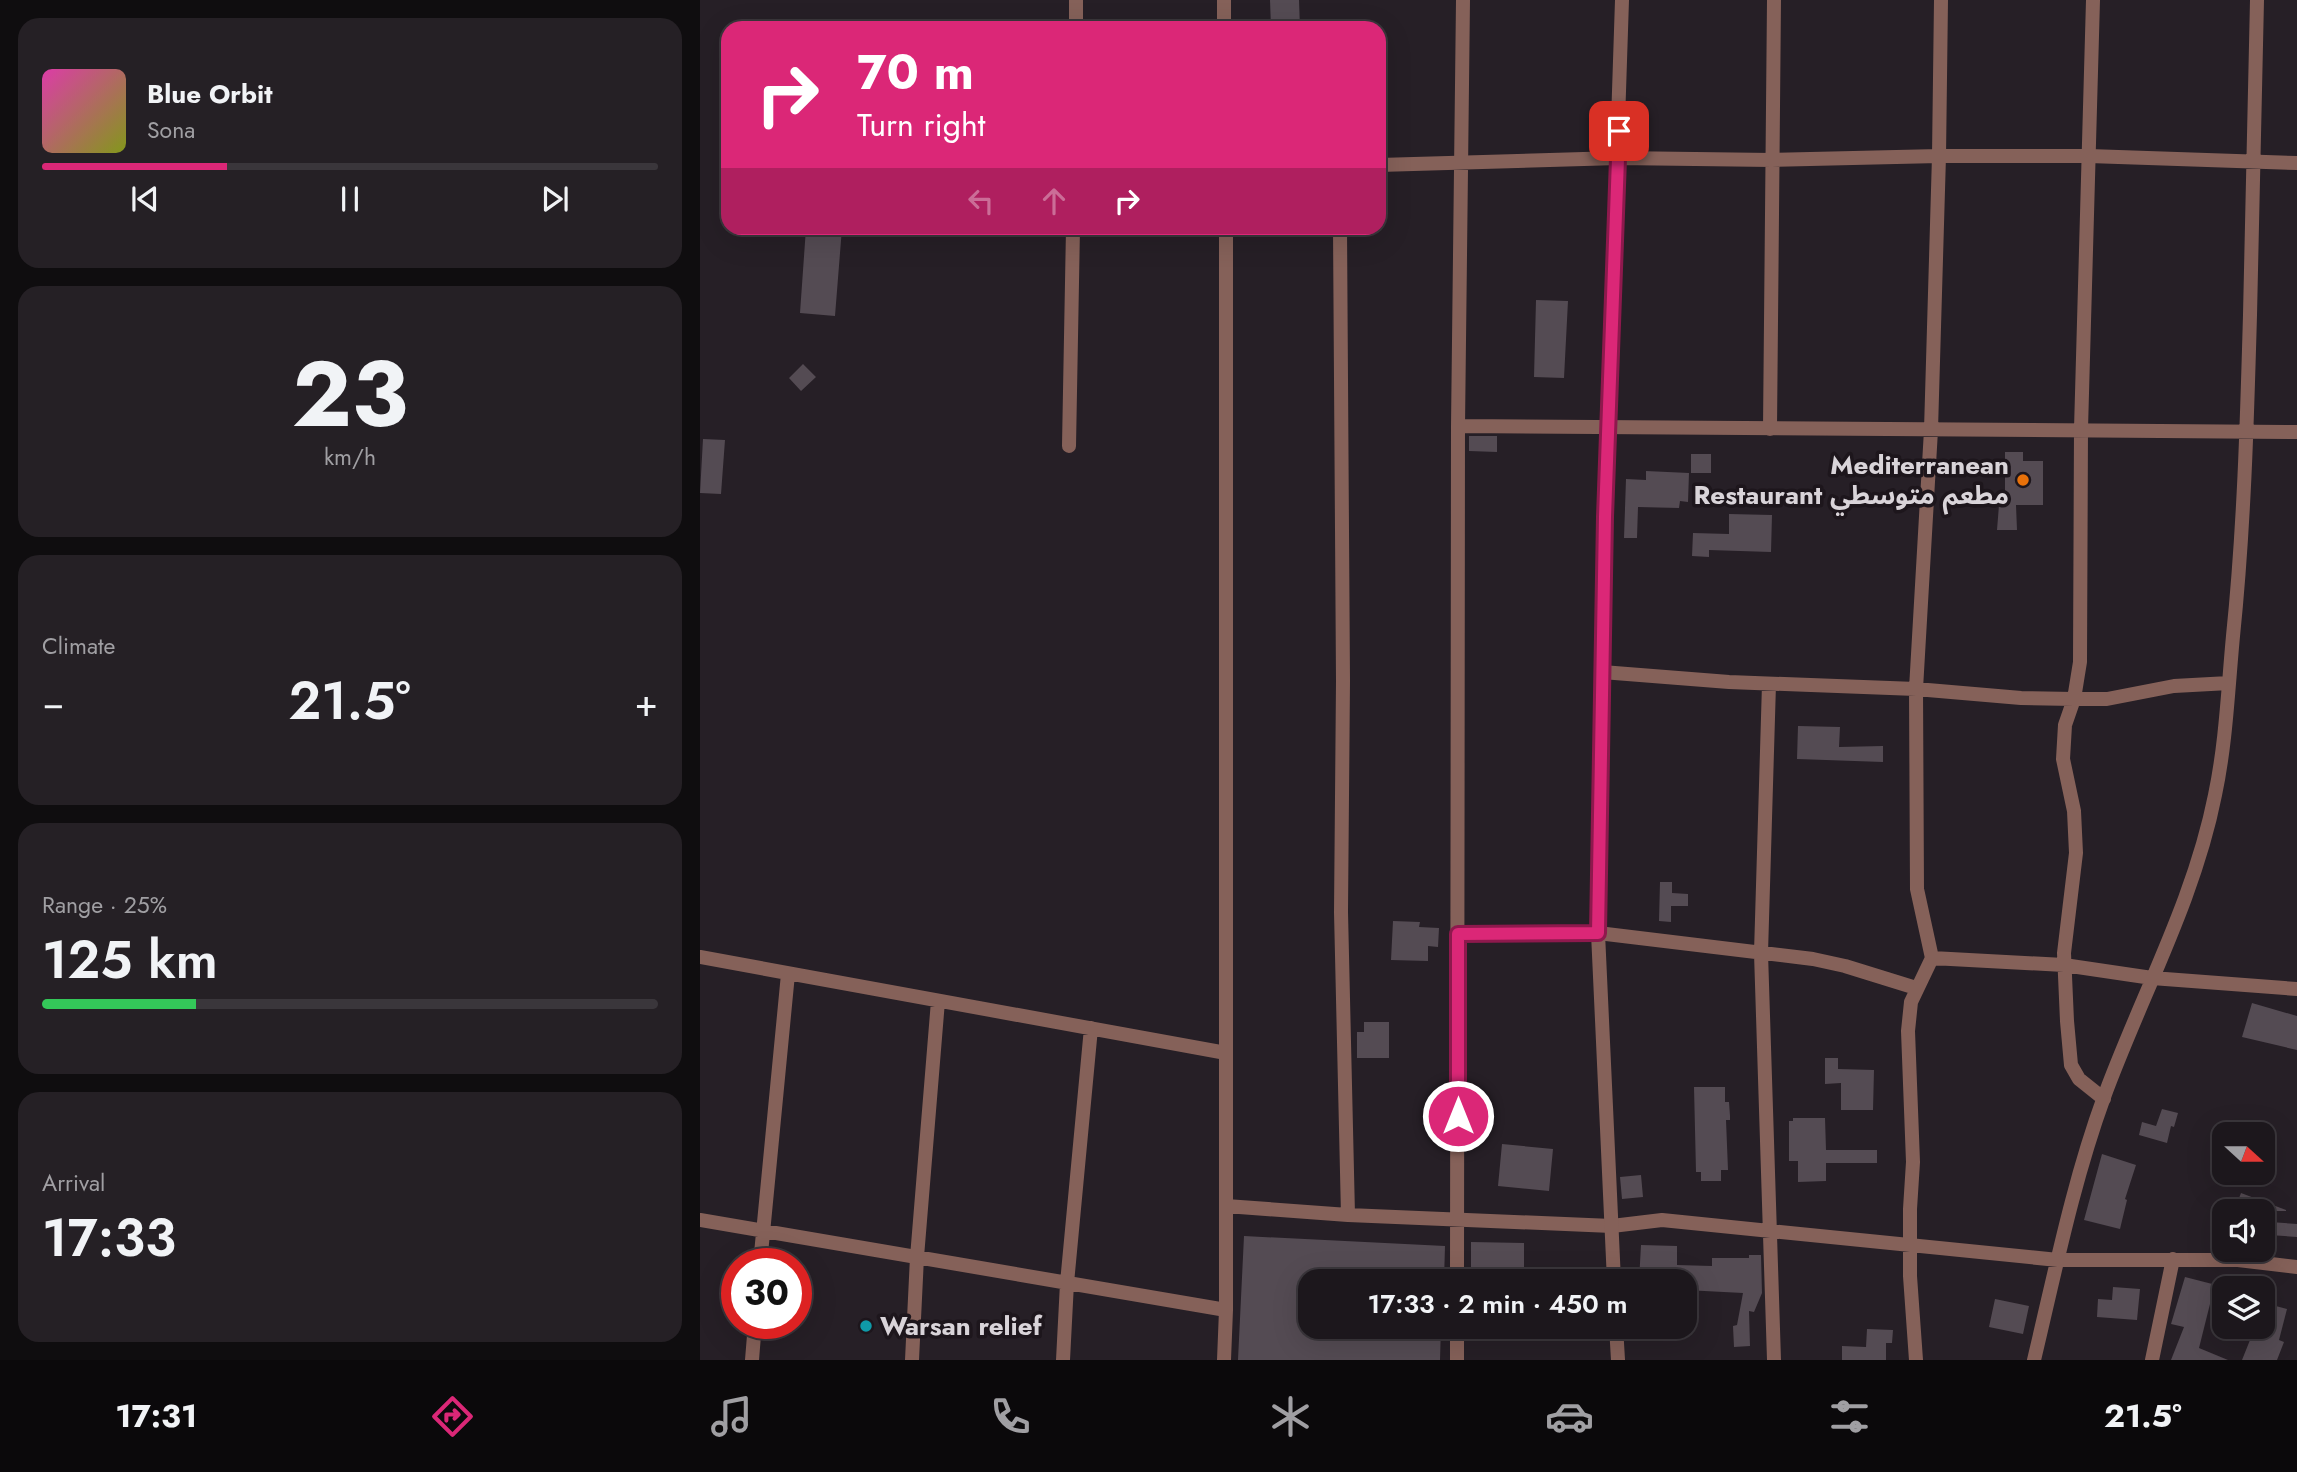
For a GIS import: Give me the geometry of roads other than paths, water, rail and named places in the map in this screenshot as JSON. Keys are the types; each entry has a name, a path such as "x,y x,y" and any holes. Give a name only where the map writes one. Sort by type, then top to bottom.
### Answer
{"street":[{"path":"1076,0 1076,21"},
{"path":"1224,0 1224,21"},
{"path":"1457,1269 1458,426 1463,0"},
{"path":"1614,1269 1598,933 1608,428 1622,0"},
{"path":"1770,429 1774,0"},
{"path":"1916,1360 1910,1288 1913,1162 1908,1031 1911,1002 1932,958 1917,889 1916,689 1931,430 1941,0"},
{"path":"2093,0 2081,429 2080,662 2074,699 2065,725 2063,759 2074,811 2076,853 2064,965 2071,1065 2079,1079 2104,1099"},
{"path":"2034,1360 2058,1260 2104,1099 2152,978 2173,934 2202,851 2216,794 2240,569 2247,432 2257,0"},
{"path":"1386,165 1618,158 1772,160 1939,156 2089,156 2297,163"},
{"path":"1069,446 1073,235"},
{"path":"1224,1360 1226,235"},
{"path":"1340,235 1343,681 1341,912 1348,1215"},
{"path":"1458,426 2297,432"},
{"path":"1602,672 1769,684 1916,689 2021,698 2074,699 2107,699 2174,686 2229,683"},
{"path":"1769,684 1761,953 1774,1360"},
{"path":"1458,934 1598,933 1813,959 1916,988"},
{"path":"700,957 1226,1053"},
{"path":"1932,958 2064,965 2152,978 2297,989"},
{"path":"761,1248 788,974"},
{"path":"912,1360 917,1257 938,1001"},
{"path":"1063,1360 1067,1283 1091,1028"},
{"path":"1226,1206 1348,1215 1612,1226 1661,1220 2058,1260 2238,1260 2297,1267"},
{"path":"700,1220 1226,1310"},
{"path":"2152,1360 2173,1259"},
{"path":"752,1360 754,1339"},
{"path":"1457,1339 1457,1360"},
{"path":"1617,1339 1618,1360"}],"place":[{"name":"Mediterranean Restaurant مطعم متوسطي","path":"2023,480"},
{"name":"Warsan relief","path":"866,1326"}]}
